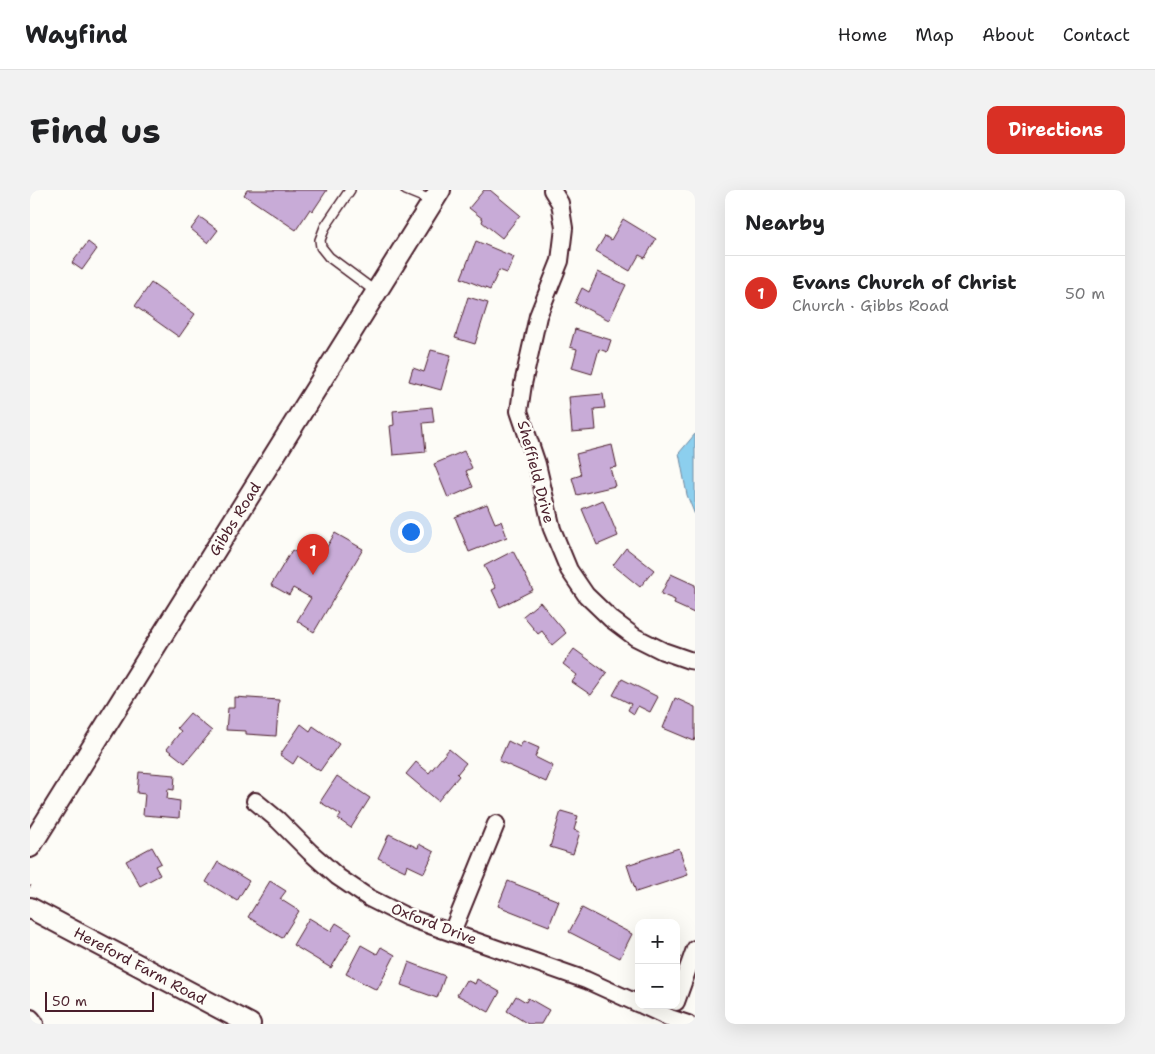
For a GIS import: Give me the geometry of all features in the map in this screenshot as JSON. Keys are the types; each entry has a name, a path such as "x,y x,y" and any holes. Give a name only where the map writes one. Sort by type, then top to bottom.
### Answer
{"street":[{"name":"Sheffield Drive","path":"552,190 560,203 564,228 560,261 538,316 519,411 537,464 552,528 569,570 586,595 611,619 635,637 663,651 695,661"},
{"name":"Gibbs Road","path":"30,847 436,196"},
{"name":"Oxford Drive","path":"255,800 338,877 369,898 407,917 586,980 635,1003"},
{"path":"452,932 496,824"},
{"name":"Hereford Farm Road","path":"30,908 250,1024"},
{"path":"680,991 695,949"},
{"name":"Oxford Drive","path":"651,1009 688,1024"},
{"path":"30,1020 33,1024"}],"lane":[{"path":"350,190 325,227 320,240 321,247 329,257 376,292"},
{"path":"406,190 436,196"}],"water":[{"path":"695,434 695,515 687,495 679,453"}],"building":[{"path":"247,190 327,190 313,211 310,209 296,230 244,195"},
{"path":"484,190 490,190 520,215 502,238 482,222 483,219 469,208"},
{"path":"200,217 218,230 208,243 191,229"},
{"path":"623,219 656,239 645,258 639,255 630,271 596,251 605,236 611,240"},
{"path":"476,241 514,257 507,273 499,270 490,290 461,278"},
{"path":"88,242 97,249 82,270 72,263"},
{"path":"598,272 626,285 609,320 575,303 582,288 589,292"},
{"path":"151,283 195,314 179,337 135,306"},
{"path":"468,297 488,303 475,344 455,338"},
{"path":"575,329 611,340 607,352 599,349 592,374 572,368 577,349 570,347"},
{"path":"431,350 451,355 441,390 409,381 413,368 424,372"},
{"path":"603,394 605,408 594,409 596,430 572,432 569,397"},
{"path":"432,407 434,422 423,423 426,452 393,455 390,426 394,425 393,411"},
{"path":"612,445 617,467 610,468 615,486 577,495 572,478 581,475 576,454"},
{"path":"464,451 472,468 466,471 473,487 448,498 434,464"},
{"path":"603,500 618,536 597,545 582,509"},
{"path":"487,504 495,523 501,521 507,537 469,552 455,517"},
{"path":"335,533 363,549 314,632 297,621 311,598 293,588 289,595 271,585 292,550 317,564"},
{"path":"626,548 654,570 640,587 613,565"},
{"path":"513,551 533,590 500,607 492,590 496,588 484,566"},
{"path":"671,574 695,585 694,613 674,604 675,600 661,594"},
{"path":"540,602 566,633 552,645 542,631 538,634 523,616"},
{"path":"574,649 607,673 591,695 572,682 577,675 563,664"},
{"path":"622,679 658,697 650,712 638,706 634,714 628,710 631,704 613,695"},
{"path":"234,697 279,700 276,736 246,734 246,731 226,730 228,708 234,708"},
{"path":"675,698 695,707 694,741 663,728"},
{"path":"190,713 212,731 185,763 167,749 181,731 177,728"},
{"path":"301,724 310,731 313,726 339,744 320,771 298,756 293,764 280,755"},
{"path":"508,741 520,747 523,741 539,748 535,757 553,766 546,782 499,761"},
{"path":"449,749 466,763 457,774 459,776 438,801 406,774 416,762 429,773"},
{"path":"139,772 175,775 174,790 168,789 167,799 180,801 179,818 143,815 145,794 137,793"},
{"path":"337,776 370,798 351,828 338,819 341,815 320,802"},
{"path":"561,811 578,816 574,830 580,832 573,854 550,847"},
{"path":"389,834 418,848 419,844 434,852 424,873 407,865 405,871 378,858"},
{"path":"152,847 161,863 155,866 160,875 140,886 126,861"},
{"path":"679,848 688,875 636,892 627,865"},
{"path":"218,862 249,881 237,901 206,882"},
{"path":"270,881 286,891 280,899 299,911 282,938 248,917"},
{"path":"508,881 559,901 549,926 498,906"},
{"path":"582,908 632,934 620,958 569,932"},
{"path":"309,918 331,931 336,923 352,933 331,968 293,945"},
{"path":"361,945 377,954 381,947 395,955 377,990 346,974"},
{"path":"409,962 445,976 437,998 401,985"},
{"path":"477,979 500,992 489,1012 457,995 466,980 475,984"},
{"path":"516,996 526,1002 528,998 549,1010 541,1024 528,1024 507,1011"}],"place":[{"name":"Evans Church of Christ","path":"313,575"}]}
